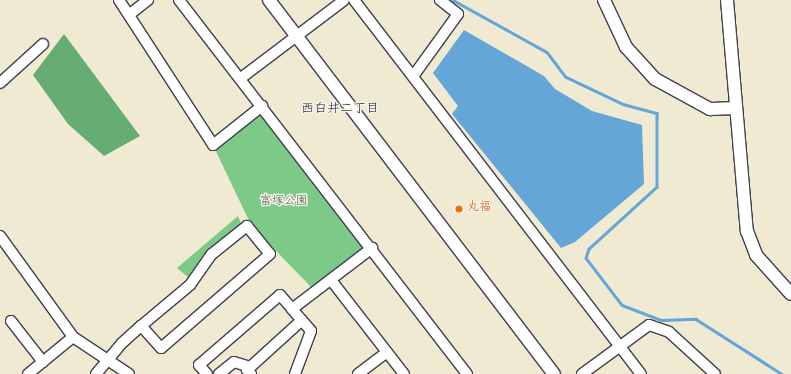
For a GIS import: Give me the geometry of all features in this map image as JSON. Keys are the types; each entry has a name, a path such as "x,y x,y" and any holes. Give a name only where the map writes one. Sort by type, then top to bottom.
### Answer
{"street":[{"path":"119,0 130,14 212,145 262,106"},
{"path":"130,14 148,0"},
{"path":"179,0 372,248 467,374"},
{"path":"269,0 554,374"},
{"path":"241,78 344,0"},
{"path":"354,0 414,75 641,374"},
{"path":"414,75 458,14 440,0"},
{"path":"604,0 626,47 655,79 710,109 736,108"},
{"path":"727,0 747,231 756,255 791,294"},
{"path":"0,83 43,44"},
{"path":"96,374 141,326 190,285 212,254 247,226 270,254 161,348 141,326"},
{"path":"0,236 73,337 110,358 129,374"},
{"path":"292,309 372,248"},
{"path":"331,280 404,374"},
{"path":"207,374 199,365 280,296 311,331 295,374"},
{"path":"219,374 234,362 251,371 302,320"},
{"path":"11,321 43,362"},
{"path":"582,374 649,325 659,326 715,374"},
{"path":"28,374 73,337"},
{"path":"358,374 387,352"}],"green space":[{"path":"64,34 140,136 104,156 68,124 33,75"},
{"name":"富塚公園","path":"262,112 370,249 311,287 251,225 213,145"},
{"path":"238,216 242,226 189,278 177,268"}],"water":[{"path":"464,30 544,76 555,89 592,111 642,125 644,184 575,242 561,248 452,114 458,106 433,73"}],"waterway":[{"path":"453,0 547,52 566,77 623,104 657,113 657,187 589,249 586,258 622,305 661,320 696,319 782,374"}],"place":[{"name":"丸福","path":"459,209"}],"district":[{"name":"西白井二丁目","path":"340,110"}]}
